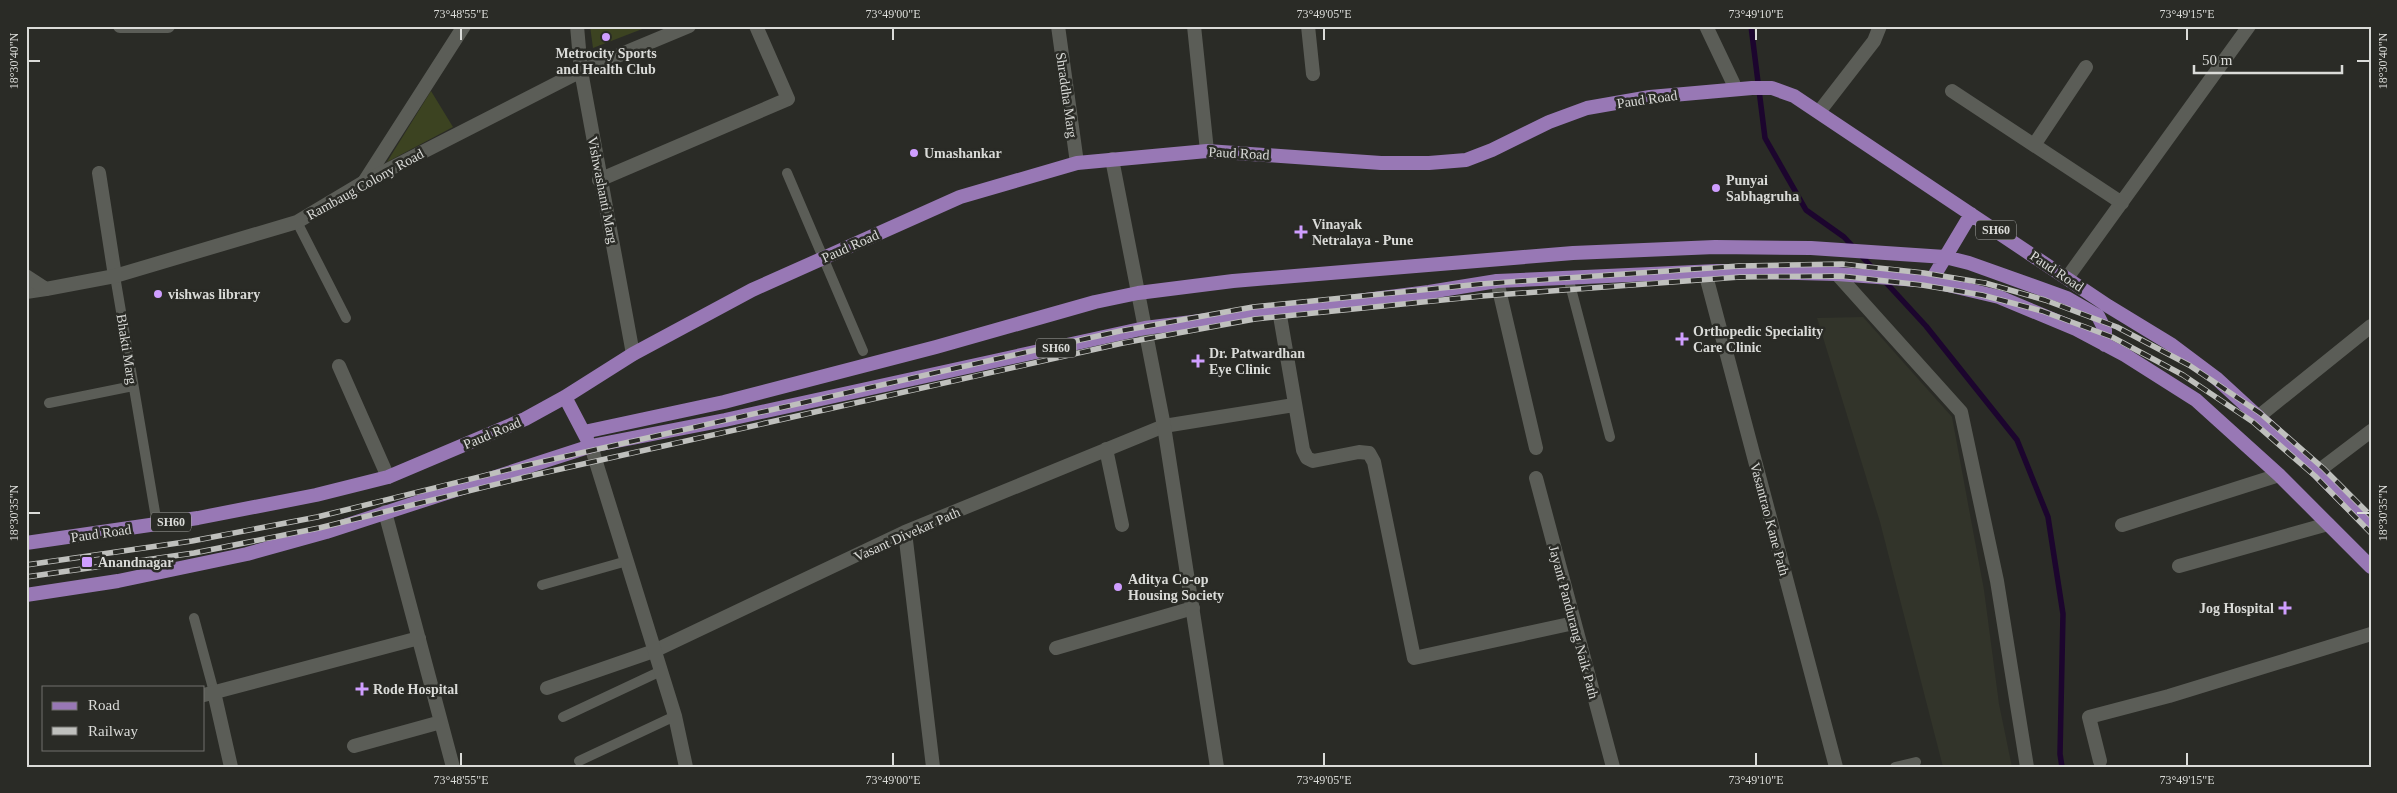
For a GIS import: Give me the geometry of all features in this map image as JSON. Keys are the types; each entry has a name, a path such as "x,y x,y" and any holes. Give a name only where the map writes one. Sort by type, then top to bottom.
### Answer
{"main road":[{"name":"Paud Road","path":"26,543 157,524 316,495 388,477 525,419 565,397 633,354 752,290 960,197 1077,163 1207,151 1381,164 1429,164 1466,160 1492,150 1549,122 1587,108 1650,97 1752,88 1772,88 1794,96 2067,278 2172,345 2216,378 2258,416 2371,526"},
{"path":"1931,281 1971,214"},
{"path":"584,432 733,399 936,348 1095,302 1138,293 1233,281 1573,253 1715,246 1869,251 1945,257 1969,263 2067,298 2098,316 2105,330 2105,345"},
{"name":"SH60","path":"26,595 118,581 248,554 326,532 486,482 591,446 735,418 1145,328 1429,292 1497,281 1705,272 1837,274 1910,278 1999,297 2076,329 2196,400 2279,476"},
{"path":"565,397 591,446"},
{"path":"2279,476 2371,567"}],"street":[{"path":"120,26 168,26"},
{"path":"364,182 464,26"},
{"name":"Vishwashanti Marg","path":"577,26 581,71 633,354"},
{"name":"Rambaug Colony Road","path":"26,292 115,276 297,222 364,182 581,71 689,26"},
{"path":"600,180 788,99 756,26"},
{"name":"Shraddha Marg","path":"1058,26 1077,163"},
{"path":"1194,26 1207,151"},
{"path":"1308,26 1313,74"},
{"path":"1706,26 1736,89"},
{"path":"1820,112 1874,41 1880,26"},
{"path":"2067,278 2249,26"},
{"path":"2034,145 2086,67"},
{"path":"1952,90 2122,203"},
{"path":"1112,159 1164,426 1217,767"},
{"name":"Bhakti Marg","path":"99,173 115,276"},
{"name":"Vasantrao Kane Path","path":"1705,272 1836,767"},
{"path":"1837,274 1960,412 1997,581 2027,767"},
{"path":"26,276 46,289"},
{"path":"1497,281 1536,448"},
{"path":"1279,310 1302,450 1306,458 1313,461 1359,452 1369,453 1374,462 1414,658 1574,623"},
{"path":"2258,416 2371,326"},
{"path":"338,366 388,477"},
{"name":"Vasant Divekar Path","path":"547,688 654,651 906,532 1164,426 1294,405"},
{"path":"2317,472 2371,432"},
{"path":"591,446 675,716 686,767"},
{"path":"1106,449 1122,525"},
{"path":"2122,525 2279,476"},
{"name":"Jayant Pandurang Naik Path","path":"1536,478 1613,767"},
{"path":"385,512 453,767"},
{"path":"2179,566 2328,524"},
{"path":"906,532 933,767"},
{"path":"1056,648 1192,608"},
{"path":"2100,761 2089,717 2169,696 2371,634"},
{"path":"231,767 209,694 419,638"},
{"path":"354,746 441,722"}],"lane":[{"path":"787,173 863,351"},
{"path":"297,222 346,318"},
{"name":"Bhakti Marg","path":"115,276 157,524"},
{"path":"1568,278 1610,437"},
{"path":"49,403 133,386"},
{"path":"542,584 627,561"},
{"path":"194,618 209,694"},
{"path":"562,717 661,672"},
{"path":"579,761 675,716"},
{"path":"1895,767 1916,762"}],"shaded area":[{"path":"1863,317 1952,417 1984,590 1999,704 2012,767 1943,767 1880,522 1817,318"}],"green space":[{"name":"Metrocity Sports and Health Club","path":"590,26 650,26 593,48"},
{"path":"431,91 453,127 387,162"}],"waterway":[{"path":"1751,26 1765,138 1806,210 1844,237 1926,326 2017,440 2048,517 2063,614 2060,754 2062,767"}],"railway":[{"path":"26,565 192,541 317,517 523,466 1120,331 1253,307 1481,284 1739,266 1842,264 1924,273 1985,283 2045,300 2117,327 2189,365 2260,413 2323,468 2371,516"},
{"path":"26,577 194,553 319,528 525,477 1123,343 1255,319 1482,296 1740,277 1841,276 1922,285 1982,295 2042,311 2112,337 2183,375 2253,422 2315,476 2371,533"}],"place":[{"name":"Metrocity Sports and Health Club","path":"606,37"},
{"name":"Umashankar","path":"914,153"},
{"name":"Punyai Sabhagruha","path":"1716,188"},
{"name":"Vinayak Netralaya - Pune","path":"1301,232"},
{"name":"vishwas library","path":"158,294"},
{"name":"Orthopedic Speciality Care Clinic","path":"1682,339"},
{"name":"Dr. Patwardhan Eye Clinic","path":"1198,361"},
{"name":"Anandnagar","path":"87,562"},
{"name":"Aditya Co-op Housing Society","path":"1118,587"},
{"name":"Jog Hospital","path":"2285,608"},
{"name":"Rode Hospital","path":"362,689"}]}
